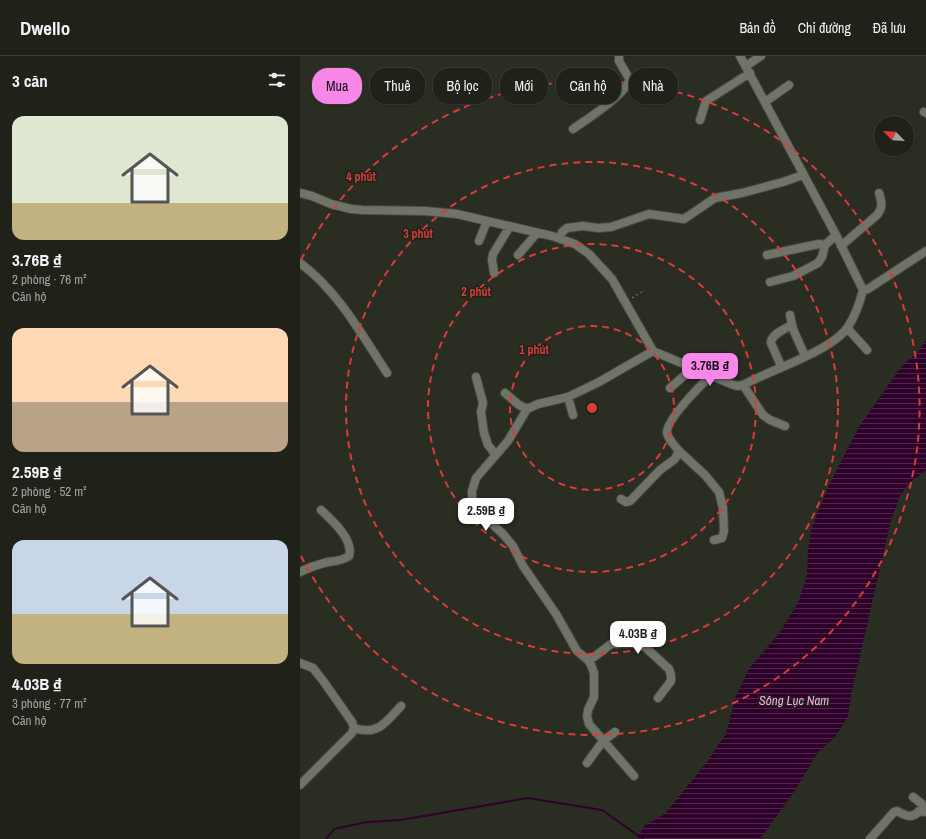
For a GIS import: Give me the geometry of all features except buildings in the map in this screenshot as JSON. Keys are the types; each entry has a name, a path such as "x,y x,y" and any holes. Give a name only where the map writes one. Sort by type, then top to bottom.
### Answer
{"street":[{"path":"573,129 612,100 627,86 630,80 619,61 619,56"},
{"path":"300,193 331,204 351,209 425,211 457,214 510,226 575,244 589,254 612,279 653,350 710,376 737,386 742,385 805,356 836,339 847,328 854,316 863,290 836,235 740,56"},
{"path":"700,120 706,101 748,70 761,56"},
{"path":"765,102 789,85"},
{"path":"560,239 562,232 566,228 579,226 598,228 611,227 649,214 684,219 715,198 742,194 783,182 803,174"},
{"path":"841,246 877,215 882,204 879,194"},
{"path":"479,240 487,221"},
{"path":"494,274 492,259 493,254 510,226"},
{"path":"518,255 537,233"},
{"path":"770,282 793,276 818,263 822,257 825,245 836,235"},
{"path":"768,255 819,244 825,245"},
{"path":"863,290 868,289 926,251"},
{"path":"300,264 307,268 344,309 386,373"},
{"path":"790,315 791,325 805,356"},
{"path":"781,366 771,340 773,336 791,325"},
{"path":"847,328 867,350"},
{"path":"634,776 589,724 587,716 594,697 594,673 588,660 577,651 556,614 523,566 513,546 491,523 481,517 476,511 472,501 473,485 476,478 508,441 527,410 538,404 568,397 599,382 653,350"},
{"path":"670,388 693,368"},
{"path":"710,376 679,410 667,432 668,436 679,451 705,474 719,492 723,508 724,531 722,538 714,540"},
{"path":"476,377 483,403 481,412 484,433 488,444 496,455"},
{"path":"742,385 763,415 770,420 785,426"},
{"path":"505,393 527,410"},
{"path":"568,397 573,415"},
{"path":"621,499 626,502 630,501 660,470 675,459 679,451"},
{"path":"300,572 312,566 343,559 349,556 350,552 348,542 337,526 321,510"},
{"path":"588,660 611,644 631,643 645,647 669,669 671,676 671,680 658,698"},
{"path":"300,663 313,668 352,722 354,728 352,733 300,785"},
{"path":"354,728 367,731 372,731 379,728 401,706"},
{"path":"587,763 604,741 615,732"},
{"path":"913,797 919,800 925,812"},
{"path":"870,839 897,811 910,817 915,816 919,811 925,812"}],"path":[{"path":"626,302 645,290"}],"water":[{"name":"Sông Lục Nam","path":"926,340 926,470 908,484 900,496 891,520 851,695 848,717 834,738 818,752 794,792 760,839 637,839 644,826 665,814 707,762 726,734 735,698 749,669 780,632 798,603 807,576 808,549 812,527 829,485 859,427 901,367 918,352"}],"waterway":[{"path":"326,839 334,829 367,822 401,820 528,798 602,810 643,839"}]}
